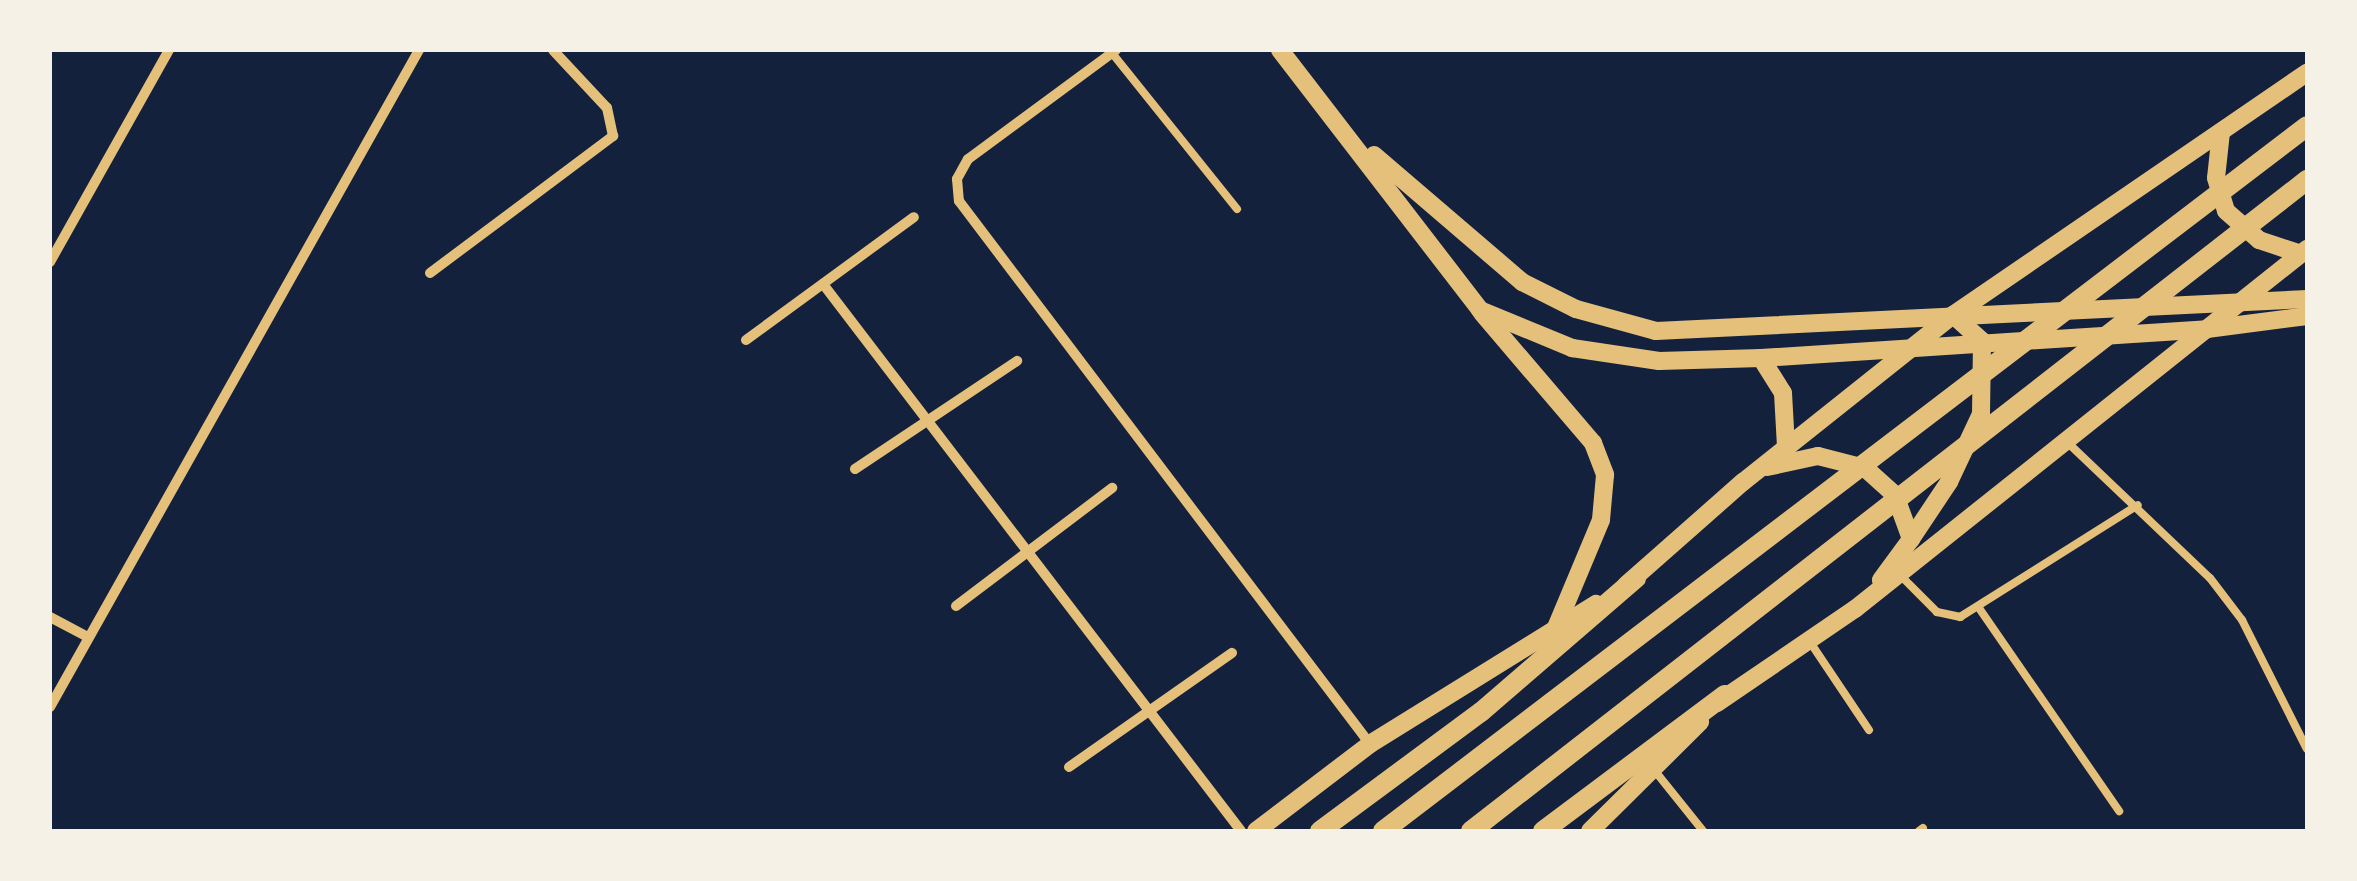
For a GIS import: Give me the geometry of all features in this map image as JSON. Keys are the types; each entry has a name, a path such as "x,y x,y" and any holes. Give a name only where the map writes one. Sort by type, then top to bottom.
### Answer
{"main road":[{"path":"1382,831 2307,126"},
{"path":"1472,831 2307,180"},
{"path":"1320,831 1481,712 1636,578"},
{"path":"1543,831 1725,695"}],"street":[{"path":"50,262 168,50"},
{"path":"50,707 419,50"},
{"path":"430,272 613,136 607,108 554,50"},
{"path":"1280,50 1347,131 1480,310 1592,442 1605,475 1601,520 1554,630"},
{"path":"1114,52 968,158 957,179 960,202 1370,744"},
{"path":"1256,831 1370,744 1636,578 1786,446 1953,315 2307,73"},
{"path":"1347,131 1522,282 1576,309 1656,331 2246,298 2307,298"},
{"path":"2221,132 2216,178 2226,211 2260,240 2304,251"},
{"path":"746,340 914,217"},
{"path":"1590,831 1655,771 1725,695 1866,600 2304,251"},
{"path":"822,284 1241,831"},
{"path":"1480,310 1572,348 1658,361 2207,329 2307,316"},
{"path":"1866,600 1949,482 1981,414 1982,341 1953,315"},
{"path":"1761,358 1783,393 1786,446"},
{"path":"855,469 1017,361"},
{"path":"1762,468 1818,456 1865,468 1894,495 1911,539"},
{"path":"956,606 1112,488"},
{"path":"50,617 88,637"},
{"path":"1069,767 1232,653"}],"lane":[{"path":"1114,52 1237,208"},
{"path":"2066,441 2138,505 2242,620 2307,749"},
{"path":"1899,574 1937,612 1960,617 1980,608 2138,505"},
{"path":"1980,608 2118,811"},
{"path":"1809,640 1869,730"},
{"path":"1655,771 1703,831"}]}
